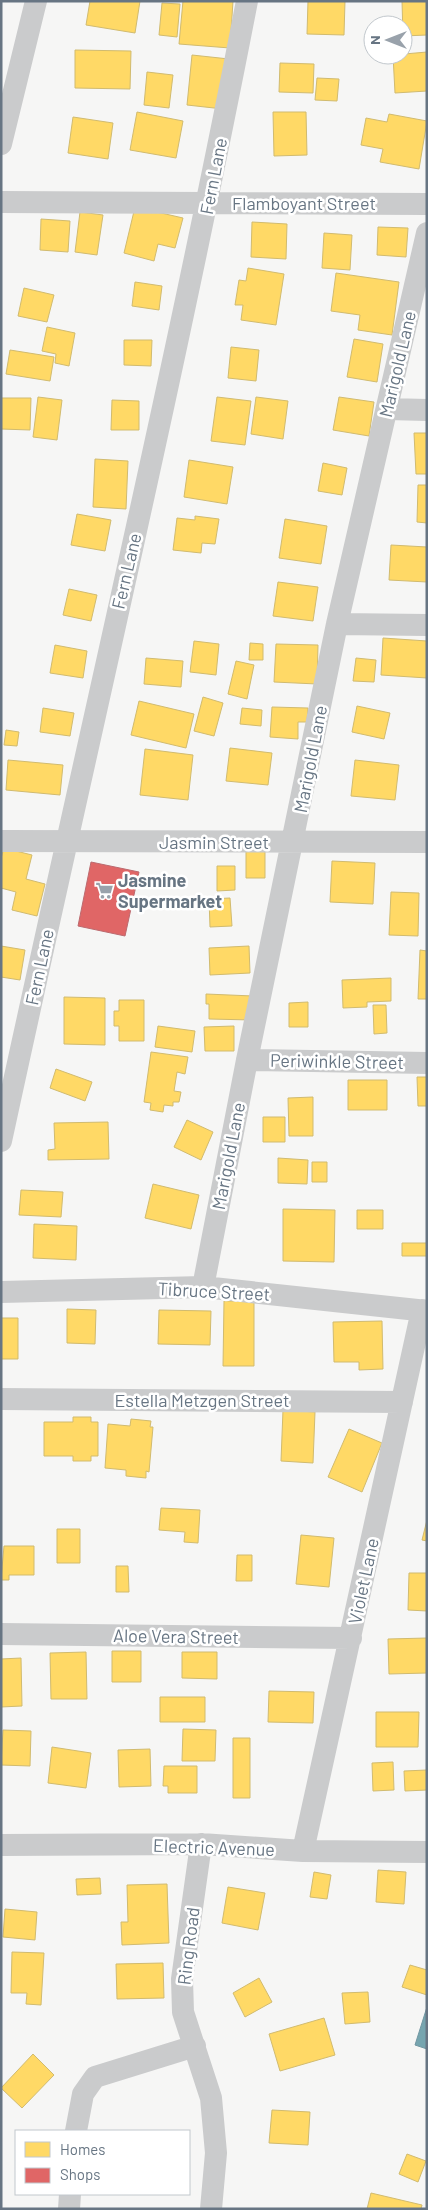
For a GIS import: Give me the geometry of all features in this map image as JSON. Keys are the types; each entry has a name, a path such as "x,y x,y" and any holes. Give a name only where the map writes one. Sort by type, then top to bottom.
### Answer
{"street":[{"path":"1,144 36,1"},
{"name":"Fern Lane","path":"1,1141 208,202 247,1"},
{"name":"Flamboyant Street","path":"1,202 427,204"},
{"name":"Marigold Lane","path":"203,1287 247,1060 337,624 427,233"},
{"path":"387,409 427,410"},
{"path":"337,624 427,625"},
{"name":"Jasmin Street","path":"1,841 427,842"},
{"name":"Periwinkle Street","path":"247,1060 427,1063"},
{"name":"Tibruce Street","path":"1,1292 203,1287 424,1311"},
{"name":"Violet Lane","path":"303,1851 402,1402 424,1311"},
{"name":"Estella Metzgen Street","path":"1,1399 402,1402"},
{"name":"Aloe Vera Street","path":"1,1634 351,1638"},
{"name":"Electric Avenue","path":"1,1845 201,1844 303,1851 427,1852"},
{"name":"Ring Road","path":"201,1844 182,1979 183,2012 211,2098 216,2152 211,2209"},
{"path":"76,2130 83,2094 94,2077 195,2046"},
{"path":"68,2209 70,2195"}],"building: Homes":[{"path":"90,1 140,1 135,33 86,25"},
{"path":"183,1 233,1 230,48 179,44"},
{"path":"308,1 345,1 344,35 307,34"},
{"path":"402,1 427,1 427,35 413,36 413,15 402,15"},
{"path":"162,3 180,4 177,37 159,35"},
{"path":"75,50 131,51 130,89 75,88"},
{"path":"427,52 427,91 395,93 394,65 413,65 413,53"},
{"path":"192,55 229,59 223,109 187,105"},
{"path":"280,63 314,64 313,93 279,92"},
{"path":"147,72 173,75 169,108 144,105"},
{"path":"317,78 339,79 337,101 315,100"},
{"path":"137,112 183,121 176,158 130,150"},
{"path":"273,112 306,112 307,155 274,156"},
{"path":"389,114 427,121 419,169 380,162 383,149 361,145 366,118 387,122"},
{"path":"73,117 113,123 108,159 68,153"},
{"path":"135,207 183,218 175,248 158,244 154,261 124,253"},
{"path":"80,212 103,215 97,255 75,252"},
{"path":"41,219 70,221 68,252 40,250"},
{"path":"252,222 287,224 286,259 251,257"},
{"path":"378,227 408,228 406,257 377,255"},
{"path":"324,233 352,235 350,270 322,268"},
{"path":"248,268 284,274 276,325 241,320 243,305 235,305 239,280 246,281"},
{"path":"336,273 399,282 392,335 358,330 360,315 331,311"},
{"path":"135,282 162,286 159,310 132,306"},
{"path":"24,288 54,295 47,322 18,316"},
{"path":"47,327 75,333 69,366 55,363 56,354 42,351"},
{"path":"354,339 383,344 377,382 347,377"},
{"path":"124,340 152,340 151,366 124,365"},
{"path":"231,347 259,350 256,381 228,378"},
{"path":"10,350 54,357 50,381 6,374"},
{"path":"38,397 62,400 57,440 33,437"},
{"path":"217,397 251,401 245,445 211,441"},
{"path":"256,397 288,401 283,439 251,434"},
{"path":"339,397 374,402 369,436 333,430"},
{"path":"1,398 31,398 30,430 1,429"},
{"path":"112,400 139,401 139,430 111,430"},
{"path":"414,433 427,433 427,474 416,474"},
{"path":"95,459 128,461 126,509 93,507"},
{"path":"189,460 233,467 227,504 184,497"},
{"path":"323,463 347,468 342,495 318,491"},
{"path":"418,485 427,485 427,523 417,522"},
{"path":"77,514 111,520 105,551 71,545"},
{"path":"195,516 219,519 215,544 202,543 201,553 173,550 177,518 195,520"},
{"path":"285,519 327,526 321,564 279,558"},
{"path":"391,545 427,547 427,582 389,580"},
{"path":"278,582 318,587 313,621 273,616"},
{"path":"69,589 97,595 91,621 63,615"},
{"path":"383,638 427,641 427,678 381,675"},
{"path":"194,641 219,644 216,675 190,672"},
{"path":"250,643 263,644 263,660 249,660"},
{"path":"276,644 318,645 317,684 274,682"},
{"path":"55,645 87,651 83,678 50,673"},
{"path":"146,658 183,661 181,687 144,684"},
{"path":"356,658 376,660 374,682 353,681"},
{"path":"236,661 254,665 247,699 228,694"},
{"path":"203,697 223,703 214,736 194,731"},
{"path":"139,701 194,714 186,748 131,735"},
{"path":"357,706 390,713 384,739 352,732"},
{"path":"272,707 308,708 307,722 298,722 298,739 270,737"},
{"path":"43,708 74,713 70,736 40,732"},
{"path":"242,708 262,710 261,726 240,724"},
{"path":"6,730 19,732 17,746 4,745"},
{"path":"230,748 272,753 268,785 226,781"},
{"path":"145,749 193,755 188,800 140,795"},
{"path":"8,760 63,765 60,795 6,790"},
{"path":"355,760 399,765 395,800 351,796"},
{"path":"4,848 32,855 26,879 45,884 37,916 12,910 16,892 1,888 1,858"},
{"path":"246,848 265,848 265,878 246,878"},
{"path":"332,861 375,863 373,904 330,902"},
{"path":"217,866 235,866 235,890 217,891"},
{"path":"391,892 419,893 418,936 389,935"},
{"path":"230,898 232,926 210,927 209,899"},
{"path":"1,946 25,950 20,980 1,977"},
{"path":"249,946 250,973 210,975 209,948"},
{"path":"420,950 427,951 427,999 418,999"},
{"path":"391,978 391,1001 367,1002 367,1007 343,1008 342,980"},
{"path":"206,994 253,996 252,1020 209,1019 209,1004 206,1004"},
{"path":"64,997 105,998 105,1045 64,1044"},
{"path":"119,1000 144,1000 144,1041 119,1041 119,1026 114,1026 114,1011 119,1011"},
{"path":"308,1002 308,1027 289,1027 289,1003"},
{"path":"373,1005 386,1005 387,1033 374,1034"},
{"path":"158,1026 195,1031 192,1052 155,1047"},
{"path":"234,1026 234,1051 205,1051 204,1027"},
{"path":"151,1052 188,1057 185,1074 177,1072 174,1091 181,1092 179,1102 173,1102 173,1106 164,1105 163,1112 150,1110 151,1103 144,1102"},
{"path":"56,1069 92,1082 85,1101 50,1088"},
{"path":"417,1077 427,1077 427,1106 418,1106"},
{"path":"348,1080 387,1080 387,1110 348,1110"},
{"path":"313,1097 313,1136 289,1136 288,1098"},
{"path":"263,1117 285,1117 285,1142 263,1142"},
{"path":"187,1120 213,1132 201,1160 174,1147"},
{"path":"108,1122 109,1159 48,1160 48,1150 55,1149 54,1123"},
{"path":"278,1158 308,1160 307,1184 278,1183"},
{"path":"312,1162 327,1162 327,1182 312,1182"},
{"path":"153,1184 199,1195 191,1229 145,1218"},
{"path":"21,1190 63,1192 61,1217 19,1215"},
{"path":"283,1209 335,1210 334,1262 283,1261"},
{"path":"357,1210 383,1210 383,1229 357,1229"},
{"path":"34,1224 77,1226 76,1260 33,1258"},
{"path":"402,1243 427,1243 427,1256 402,1256"},
{"path":"224,1301 254,1301 254,1366 223,1366"},
{"path":"67,1309 96,1310 95,1344 67,1343"},
{"path":"159,1310 211,1311 210,1345 158,1344"},
{"path":"1,1318 18,1318 18,1359 1,1359"},
{"path":"382,1321 383,1369 359,1370 359,1362 334,1362 333,1322"},
{"path":"283,1410 315,1412 313,1463 281,1461"},
{"path":"73,1417 91,1417 91,1422 98,1422 98,1456 91,1456 91,1461 73,1461 73,1456 44,1456 44,1422 73,1422"},
{"path":"131,1419 151,1421 150,1427 153,1427 149,1472 146,1471 146,1478 126,1476 126,1470 105,1468 108,1424 130,1426"},
{"path":"349,1429 382,1443 362,1492 328,1477"},
{"path":"161,1508 200,1510 198,1543 184,1542 185,1532 159,1530"},
{"path":"427,1520 427,1541 422,1540"},
{"path":"57,1529 80,1529 80,1563 57,1563"},
{"path":"301,1535 334,1538 329,1587 296,1584"},
{"path":"4,1546 34,1546 34,1575 9,1575 9,1580 1,1580"},
{"path":"237,1555 252,1555 252,1581 236,1581"},
{"path":"116,1566 128,1566 129,1592 116,1592"},
{"path":"409,1573 427,1573 427,1611 408,1610"},
{"path":"427,1638 427,1673 389,1674 388,1639"},
{"path":"112,1651 141,1651 141,1682 112,1682"},
{"path":"86,1652 87,1699 51,1699 50,1653"},
{"path":"182,1652 217,1652 217,1679 182,1678"},
{"path":"21,1658 22,1706 1,1707 1,1659"},
{"path":"269,1691 314,1692 313,1723 268,1722"},
{"path":"160,1697 205,1697 205,1722 160,1722"},
{"path":"376,1712 419,1712 418,1747 376,1747"},
{"path":"183,1729 216,1730 215,1761 182,1761"},
{"path":"3,1730 31,1731 30,1766 1,1765"},
{"path":"233,1738 250,1738 250,1798 233,1798"},
{"path":"52,1747 91,1753 86,1788 48,1783"},
{"path":"150,1749 151,1786 119,1787 118,1750"},
{"path":"393,1762 394,1790 373,1791 372,1763"},
{"path":"164,1766 197,1766 197,1793 168,1793 168,1786 163,1786"},
{"path":"427,1770 427,1790 405,1791 404,1771"},
{"path":"378,1870 406,1872 404,1904 376,1902"},
{"path":"314,1872 331,1875 327,1899 310,1897"},
{"path":"100,1878 101,1894 77,1895 76,1879"},
{"path":"167,1884 169,1943 122,1945 121,1922 128,1922 127,1885"},
{"path":"228,1887 265,1893 258,1930 222,1923"},
{"path":"5,1909 37,1912 35,1940 3,1937"},
{"path":"12,1952 44,1953 41,2005 26,2004 27,1993 11,1993"},
{"path":"163,1963 164,1998 117,1999 116,1964"},
{"path":"410,1965 427,1970 427,1995 402,1987"},
{"path":"259,1978 272,2002 245,2017 233,1993"},
{"path":"368,1992 370,2022 345,2024 342,1993"},
{"path":"324,2018 335,2055 280,2071 269,2034"},
{"path":"33,2054 54,2075 22,2108 1,2088"},
{"path":"272,2110 310,2112 308,2145 269,2143"},
{"path":"407,2154 426,2161 418,2182 399,2174"},
{"path":"371,2193 422,2205 421,2209 367,2209"}],"building: Shops":[{"path":"91,862 139,872 125,936 78,926"}],"building: Public":[{"path":"427,2007 427,2049 415,2045"}],"place":[{"name":"Jasmine Supermarket","path":"104,890"}]}
